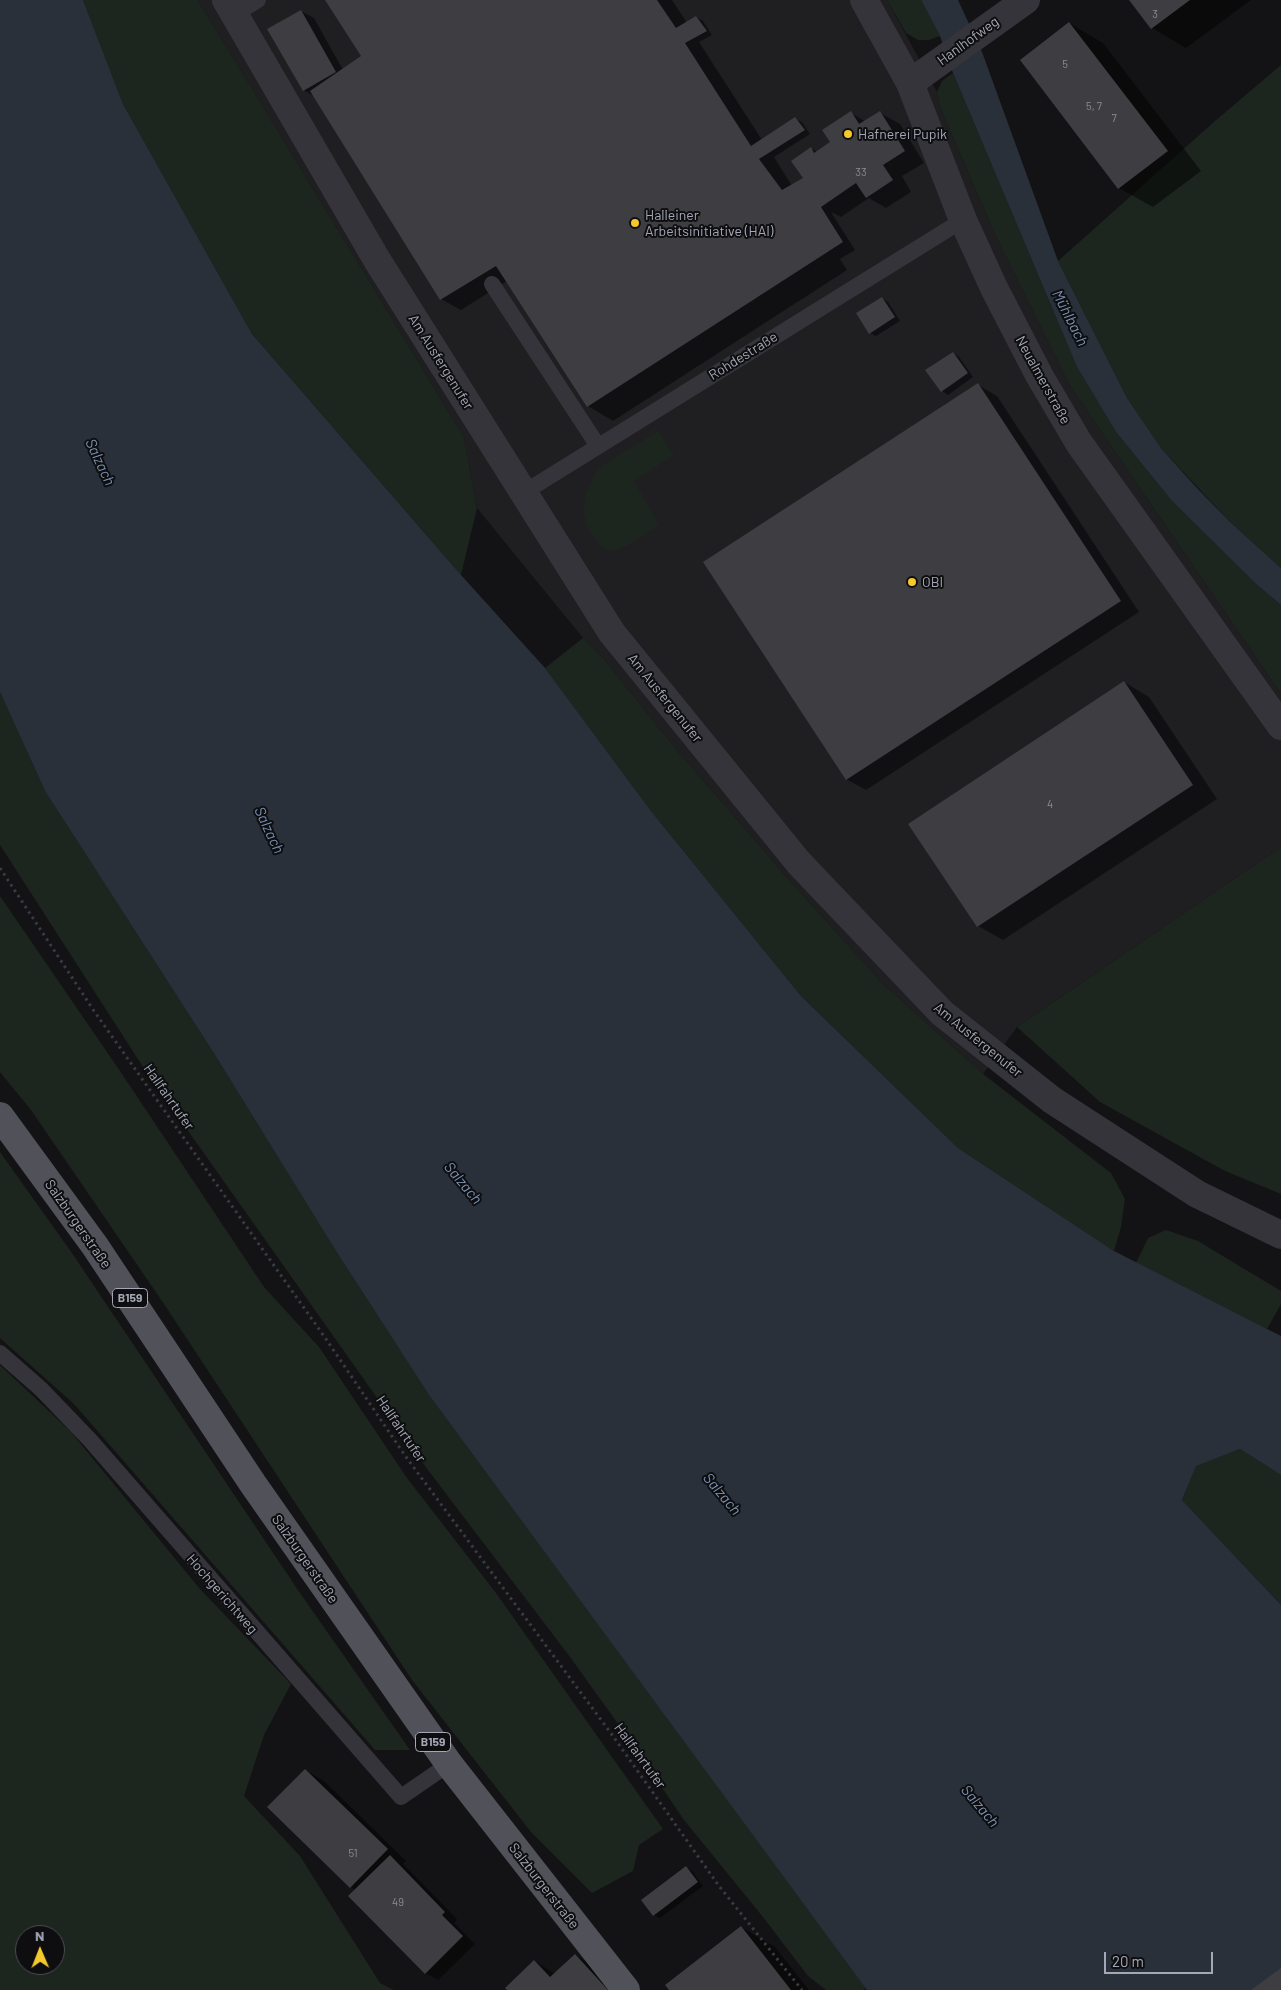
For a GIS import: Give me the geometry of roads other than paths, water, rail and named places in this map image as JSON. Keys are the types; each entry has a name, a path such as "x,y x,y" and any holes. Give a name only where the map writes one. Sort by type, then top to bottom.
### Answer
{"main road":[{"name":"Salzburgerstraße","path":"0,1116 95,1246 253,1484 449,1764 626,1990"}],"street":[{"name":"Neualmerstraße","path":"864,0 910,83 963,220 994,288 1030,358 1079,443 1281,726"},
{"name":"Hanlhofweg","path":"910,83 1026,0"},
{"name":"Am Ausfergenufer","path":"230,7 377,260 612,633 799,863 942,1013 1052,1100 1197,1194 1281,1234"}],"lane":[{"path":"230,7 258,0"},
{"name":"Rohdestraße","path":"524,493 963,220"},
{"path":"492,284 598,446"},
{"name":"Hochgerichtweg","path":"0,1353 42,1389 90,1440 401,1797 449,1764"}],"water":[{"name":"Salzach","path":"0,0 83,0 123,104 252,334 461,575 545,668 651,811 801,996 958,1148 1114,1251 1281,1336 1281,1475 1240,1449 1196,1466 1182,1500 1281,1605 1281,1990 867,1990 429,1395 334,1248 215,1055 45,791 0,692"},
{"name":"Mühlbach","path":"921,0 958,0 982,52 1058,261 1127,398 1161,448 1195,486 1231,523 1281,568 1281,605 1256,584 1172,501 1116,432 1077,367 953,73 940,36"}],"place":[{"name":"Hafnerei Pupik","path":"848,134"},
{"name":"Halleiner Arbeitsinitiative (HAI)","path":"635,223"},
{"name":"OBI","path":"912,582"}]}
